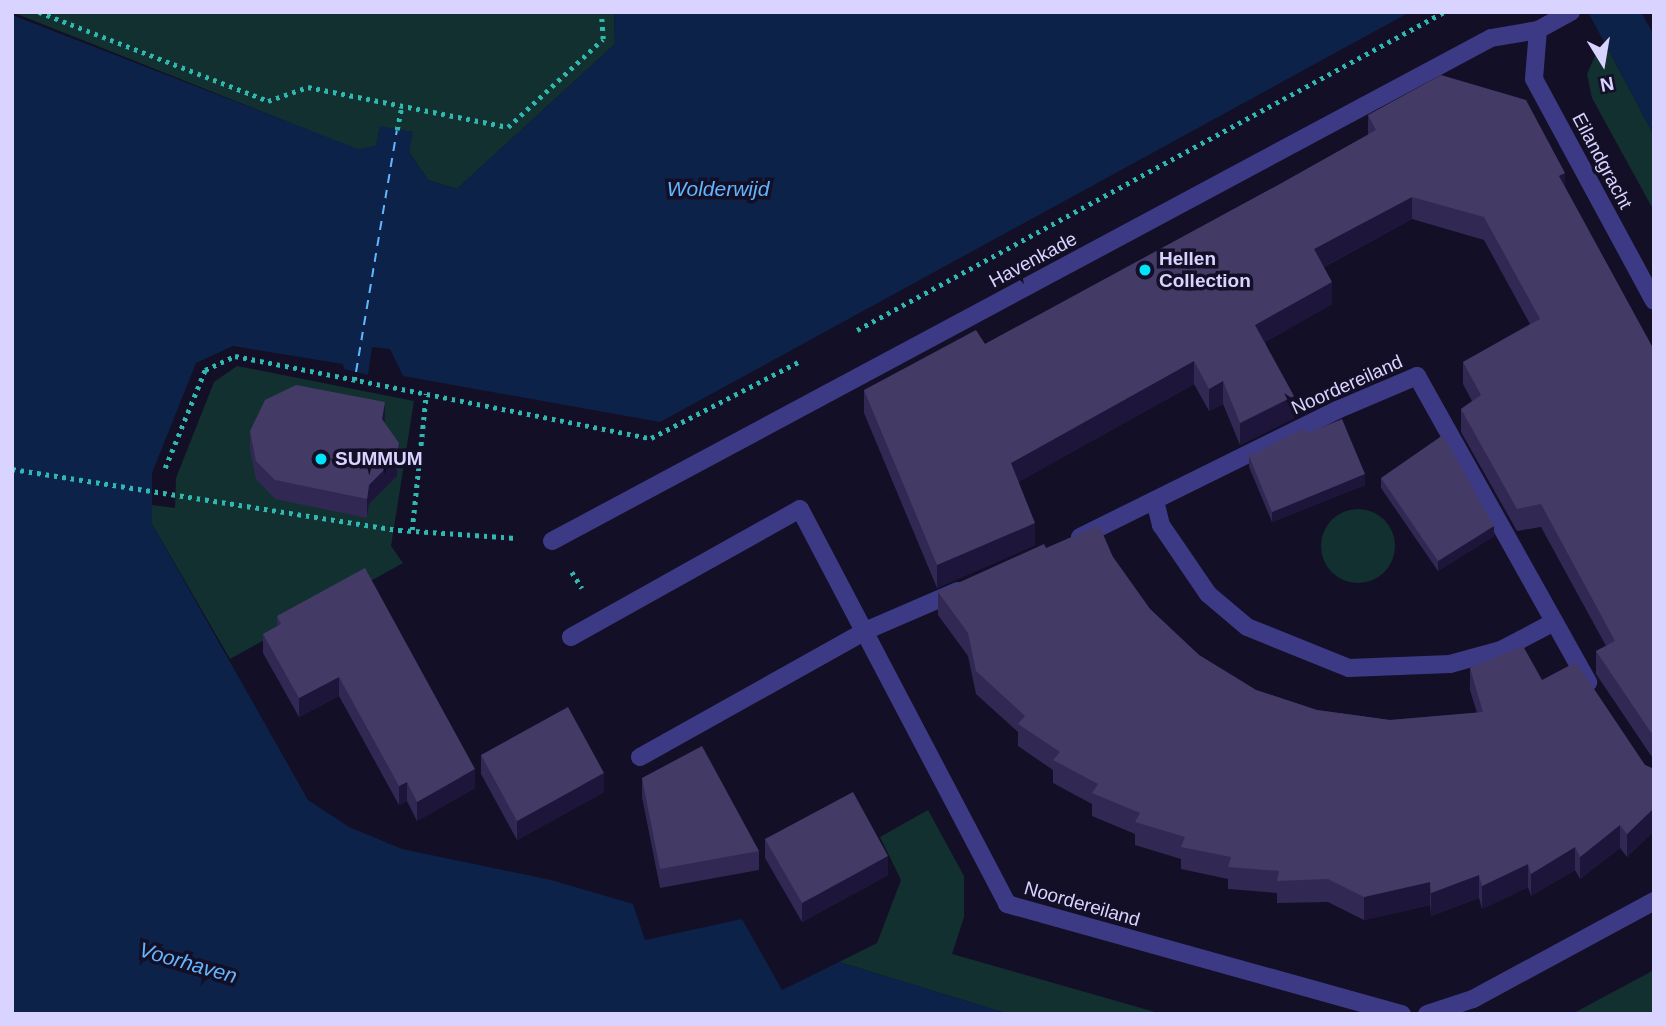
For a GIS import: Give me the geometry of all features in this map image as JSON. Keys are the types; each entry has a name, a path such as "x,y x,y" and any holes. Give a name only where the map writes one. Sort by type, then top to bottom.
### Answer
{"street":[{"path":"1538,30 1571,12"},
{"name":"Eilandgracht","path":"1538,30 1534,79 1654,301"},
{"name":"Havenkade","path":"552,541 1491,38 1538,30"},
{"name":"Noordereiland","path":"1065,545 1417,376 1598,701"},
{"path":"1155,501 1161,525 1208,594 1247,627 1349,668 1450,664 1501,650 1554,622"},
{"name":"Noordereiland","path":"571,637 800,509 1007,904 1402,1014"},
{"path":"640,757 865,631 977,583"},
{"path":"1427,1014 1473,999 1654,901"}],"path":[{"path":"39,12 268,101 308,87 508,127 603,39 601,12"},
{"path":"848,335 1444,12"},
{"path":"397,130 402,105"},
{"path":"165,468 205,370 235,356 651,438 811,355"},
{"path":"354,380 356,372"},
{"path":"412,530 426,394"},
{"path":"12,469 412,530 552,541 601,620"}],"green space":[{"path":"12,12 614,12 615,44 457,189 428,180 409,152 412,132 380,127 376,146 358,150"},
{"path":"1609,51 1654,135 1654,211 1592,98 1587,74 1595,56"},
{"path":"237,366 414,401 391,546 403,563 230,659 152,524 152,505 175,508 176,478 214,382"},
{"path":"1358,509 1372,512 1384,520 1392,532 1395,546 1392,560 1384,572 1372,580 1358,583 1344,580 1332,572 1324,560 1321,546 1324,532 1332,520 1344,512"},
{"path":"928,810 964,876 964,917 952,954 1162,1014 1009,1014 839,962 877,943 901,880 880,837"},
{"path":"1654,970 1654,1014 1572,1014"}],"water":[{"name":"Wolderwijd","path":"614,12 1410,12 660,422 403,376 390,349 372,347 368,375 344,369 343,364 233,346 196,363 152,473 152,524 308,800 349,827 402,849 551,880 633,904 645,940 742,919 782,990 839,962 1009,1014 12,1014 12,15 358,149 376,146 380,126 413,132 409,152 428,180 457,189 615,44"},
{"path":"1588,12 1641,12 1654,35 1654,135"}],"building":[{"path":"1441,75 1526,100 1565,173 1559,176 1654,350 1654,737 1596,651 1615,641 1541,504 1517,509 1461,409 1481,395 1463,362 1540,319 1484,217 1412,197 1314,249 1332,282 1255,325 1294,396 1240,423 1223,381 1209,389 1194,361 1011,463 1035,523 937,565 864,390 976,330 985,344 1280,184 1376,130 1368,115"},
{"path":"296,385 385,402 382,419 399,443 397,457 369,485 367,499 275,480 256,461 250,431 265,400"},
{"path":"1342,419 1365,474 1272,512 1249,456 1305,428 1308,433"},
{"path":"1443,435 1494,526 1438,561 1381,478"},
{"path":"1099,525 1113,557 1150,609 1199,655 1256,690 1317,710 1390,720 1483,712 1470,668 1523,646 1542,680 1576,662 1645,765 1654,769 1654,808 1627,834 1620,825 1580,857 1575,847 1531,874 1528,864 1482,886 1479,875 1431,893 1430,882 1364,897 1328,879 1277,881 1279,871 1228,867 1231,857 1181,847 1185,837 1135,822 1140,813 1092,793 1098,784 1053,760 1060,752 1018,724 1025,716 976,671 968,633 938,592 1044,544 1046,548"},
{"path":"365,568 475,769 417,802 407,782 399,786 339,677 299,698 263,634 281,624 277,616"},
{"path":"568,707 604,773 517,821 481,755"},
{"path":"702,746 759,851 660,869 642,778"},
{"path":"853,792 888,856 802,903 765,839"}],"ferry route":[{"path":"356,372 397,130"}],"place":[{"name":"Hellen Collection","path":"1145,270"},
{"name":"SUMMUM","path":"321,459"}],"water label":[{"name":"Voorhaven","path":"188,963"}]}
